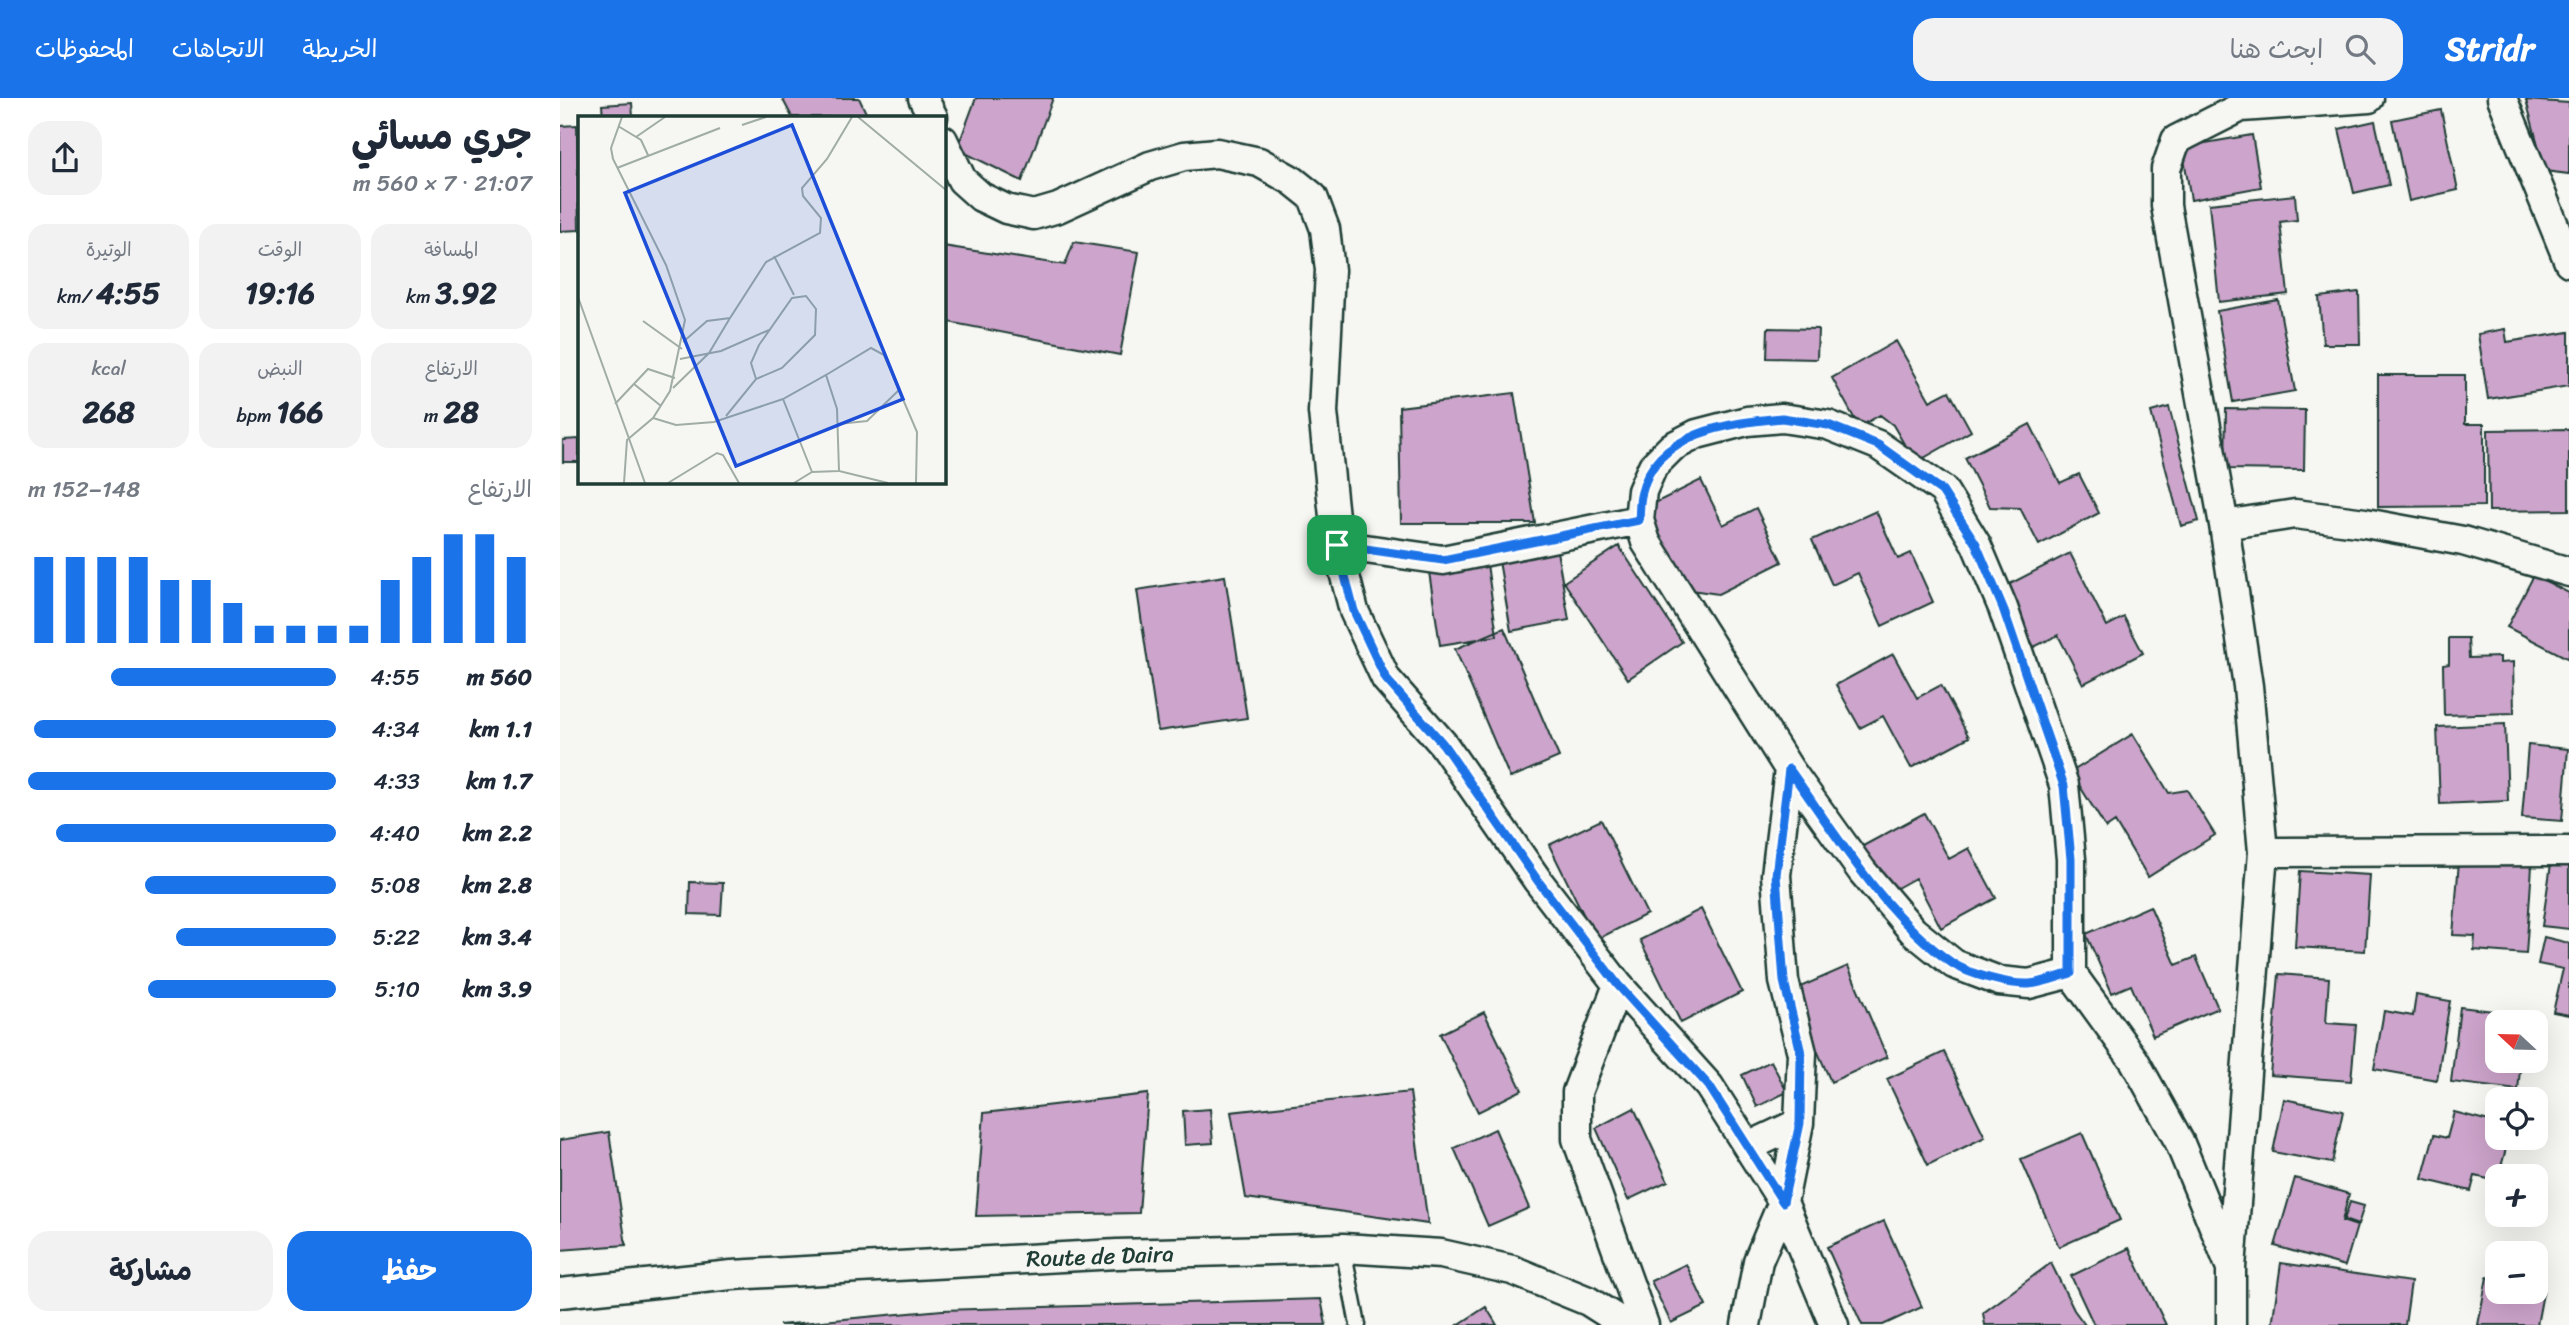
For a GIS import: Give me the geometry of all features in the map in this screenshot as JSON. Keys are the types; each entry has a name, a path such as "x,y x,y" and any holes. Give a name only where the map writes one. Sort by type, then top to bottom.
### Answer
{"street":[{"path":"923,98 932,116"},
{"path":"2231,1325 2231,1268 2263,852 2248,687 2224,525 2166,206 2166,169 2176,140 2241,107 2369,98"},
{"path":"2502,98 2569,262"},
{"path":"945,144 962,180 981,197 1006,209 1034,215 1058,208 1150,166 1184,156 1217,153 1259,162 1293,181 1313,197 1325,229 1330,270 1324,412 1337,545 1354,611 1386,679 1443,744 1538,881 1618,985 1709,1086 1783,1202 1834,1325"},
{"path":"2071,973 2029,984 1999,981 1954,964 1913,931 1862,871 1789,769 1646,542 1639,520 1642,491 1653,466 1672,447 1697,434 1758,420 1782,418 1828,425 1878,445 1942,491 1976,544 2003,608 2064,786 2071,859 2071,973 2134,1060 2179,1140 2231,1268"},
{"path":"2224,525 2295,514 2463,541 2567,564"},
{"path":"1337,545 1443,560 1639,520"},
{"path":"1746,1325 1758,1261 1783,1202 1800,1123 1801,1053 1784,981 1776,875 1789,769"},
{"path":"2263,852 2569,851"},
{"path":"1618,985 1577,1092 1577,1139 1644,1325"},
{"path":"1748,1147 1800,1123"},
{"name":"Route de Daira","path":"560,1293 732,1275 1117,1254 1343,1248 1441,1254 1513,1270 1588,1301 1626,1325"}],"lane":[{"path":"1343,1248 1358,1325"}],"building":[{"path":"782,98 859,98 868,116 791,116"},
{"path":"976,98 1053,98 1022,181 957,149"},
{"path":"2526,100 2569,103 2569,174 2545,171"},
{"path":"632,103 633,116 603,116 602,105"},
{"path":"2441,110 2458,190 2409,201 2392,120"},
{"path":"2375,121 2389,185 2354,193 2339,129"},
{"path":"577,125 578,230 560,231 560,126"},
{"path":"2252,135 2261,187 2191,200 2182,147"},
{"path":"2295,195 2297,220 2280,222 2288,294 2219,302 2209,204"},
{"path":"1074,242 1139,252 1120,355 945,321 945,246 1065,265"},
{"path":"2359,292 2360,344 2323,344 2319,297"},
{"path":"2278,300 2295,391 2233,402 2217,311"},
{"path":"1768,328 1818,329 1817,359 1767,358"},
{"path":"2505,329 2507,342 2569,332 2569,386 2488,399 2478,334"},
{"path":"1896,341 1930,401 1949,391 1971,431 1915,463 1893,425 1880,415 1859,427 1832,378"},
{"path":"2378,375 2465,375 2465,424 2484,424 2484,506 2378,507"},
{"path":"1514,393 1535,523 1401,523 1399,407"},
{"path":"2169,407 2199,521 2181,526 2151,412"},
{"path":"2226,409 2305,410 2304,470 2225,469"},
{"path":"2030,424 2060,483 2079,474 2099,513 2039,545 2020,508 1990,507 1965,458"},
{"path":"2569,429 2569,510 2489,511 2488,430"},
{"path":"578,439 578,462 563,462 563,440"},
{"path":"1701,480 1723,525 1756,508 1782,562 1718,594 1685,589 1645,508"},
{"path":"1876,511 1898,559 1911,553 1933,602 1882,626 1858,573 1832,585 1812,540"},
{"path":"1619,546 1682,642 1628,679 1564,582"},
{"path":"1557,551 1569,620 1511,631 1499,561"},
{"path":"2070,553 2107,626 2124,617 2143,653 2083,684 2058,635 2034,647 2004,587"},
{"path":"1487,564 1497,636 1440,645 1429,572"},
{"path":"2534,575 2569,593 2569,659 2507,627"},
{"path":"1225,576 1247,718 1158,731 1137,590"},
{"path":"1504,628 1559,757 1510,778 1455,649"},
{"path":"2449,638 2468,638 2469,658 2500,657 2500,663 2513,662 2514,713 2444,715 2443,665 2449,664"},
{"path":"1893,654 1917,698 1941,685 1969,737 1911,768 1883,716 1860,728 1836,685"},
{"path":"2505,724 2508,801 2440,804 2437,727"},
{"path":"2133,734 2169,793 2187,790 2215,835 2148,877 2115,822 2106,828 2071,772"},
{"path":"2528,745 2568,749 2562,821 2522,818"},
{"path":"1924,813 1949,859 1969,848 1996,898 1941,928 1915,878 1888,893 1863,846"},
{"path":"1601,820 1647,914 1596,940 1549,845"},
{"path":"2552,857 2569,860 2569,929 2542,926"},
{"path":"2459,861 2532,866 2526,954 2474,950 2475,936 2453,935"},
{"path":"2300,871 2370,875 2365,951 2295,947"},
{"path":"690,882 723,883 721,915 689,914"},
{"path":"2150,906 2176,965 2196,957 2218,1008 2153,1036 2131,985 2112,993 2086,934"},
{"path":"1701,909 1742,992 1681,1023 1640,940"},
{"path":"2544,937 2569,943 2569,1015 2553,1012 2563,969 2538,964"},
{"path":"1848,966 1887,1057 1831,1082 1791,991"},
{"path":"2279,974 2329,978 2326,1023 2356,1025 2351,1081 2270,1075"},
{"path":"2416,995 2450,1001 2437,1080 2374,1069 2384,1011 2413,1016"},
{"path":"2460,1007 2485,1010 2485,1073 2520,1073 2518,1087 2451,1082"},
{"path":"1484,1012 1522,1090 1478,1112 1440,1034"},
{"path":"1944,1052 1985,1137 1928,1165 1887,1079"},
{"path":"1771,1061 1787,1092 1757,1107 1742,1075"},
{"path":"1410,1092 1428,1224 1246,1198 1231,1112"},
{"path":"1148,1094 1139,1213 976,1216 984,1113"},
{"path":"2284,1099 2343,1111 2332,1163 2273,1152"},
{"path":"1634,1108 1668,1181 1628,1200 1596,1128"},
{"path":"1210,1109 1213,1143 1185,1145 1183,1111"},
{"path":"2454,1112 2485,1120 2485,1150 2506,1150 2502,1164 2485,1164 2485,1178 2475,1176 2471,1191 2422,1179 2434,1135 2447,1138"},
{"path":"1495,1129 1529,1208 1488,1226 1454,1148"},
{"path":"609,1132 626,1245 560,1250 560,1140"},
{"path":"2082,1133 2120,1220 2059,1247 2021,1159"},
{"path":"2295,1178 2349,1194 2342,1221 2357,1226 2345,1266 2275,1246"},
{"path":"2350,1202 2364,1206 2358,1225 2344,1220"},
{"path":"1884,1221 1922,1307 1883,1325 1862,1325 1827,1247"},
{"path":"2129,1248 2166,1325 2094,1325 2071,1276"},
{"path":"2051,1263 2074,1310 2085,1325 1985,1325 1983,1313"},
{"path":"2281,1263 2411,1282 2405,1325 2272,1325"},
{"path":"1686,1264 1706,1306 1671,1323 1651,1281"},
{"path":"2485,1288 2485,1304 2541,1304 2537,1325 2478,1325"},
{"path":"1321,1299 1326,1325 779,1325 942,1310"},
{"path":"1486,1307 1497,1325 1458,1325"}],"route":[{"path":"1782,418 1828,425 1878,445 1942,491 1976,544 2003,608 2064,786 2071,859 2071,973 2029,984 1999,981 1954,964 1913,931 1862,871 1789,769 1776,875 1784,981 1801,1053 1800,1123 1783,1202 1709,1086 1618,985 1538,881 1443,744 1386,679 1354,611 1337,545 1443,560 1639,520 1642,491 1653,466 1672,447 1697,434 1747,421 1782,418"}]}
